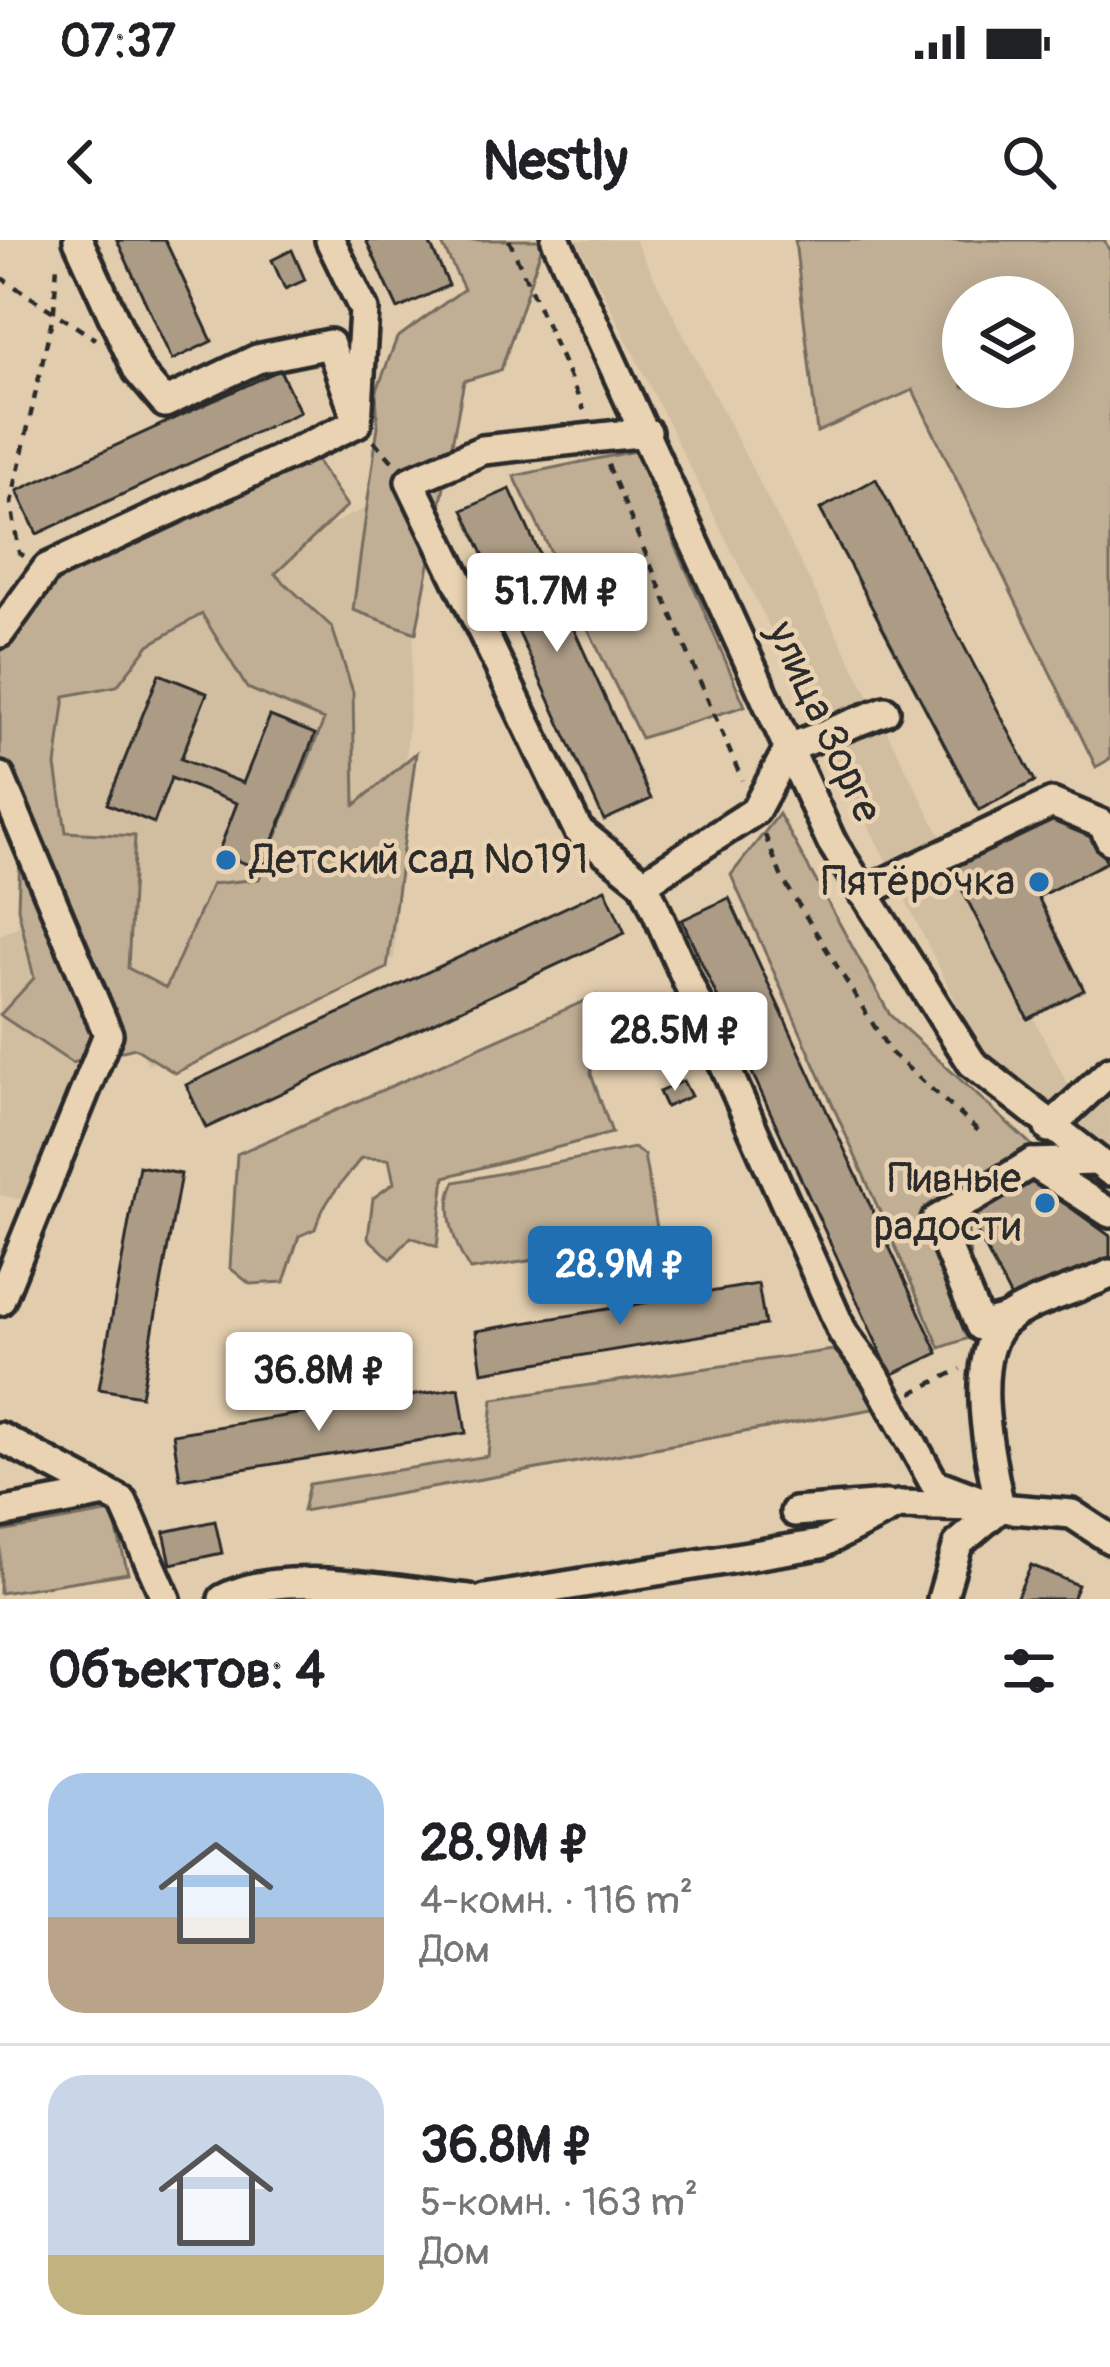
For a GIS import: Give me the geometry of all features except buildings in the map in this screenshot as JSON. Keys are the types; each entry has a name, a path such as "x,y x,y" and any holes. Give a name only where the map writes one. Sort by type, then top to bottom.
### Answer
{"street":[{"path":"78,240 138,371 165,403 256,359 330,344 358,422"},
{"path":"330,240 364,310 358,422"},
{"name":"улица Зорге","path":"556,240 831,841 972,1064 1048,1128 1103,1166"},
{"path":"0,633 47,568 358,422"},
{"path":"647,432 483,450 410,481 578,830 644,883 843,1333 934,1483 1000,1508"},
{"path":"644,883 755,811 789,748 885,711"},
{"path":"0,777 107,1034 0,1301"},
{"path":"862,893 1052,803 1102,824 1110,840"},
{"path":"1048,1128 1110,1071"},
{"path":"1103,1166 1032,1163 936,1220 980,1326 1110,1274"},
{"path":"1032,1163 1110,1213"},
{"path":"1000,1508 985,1432 987,1356 988,1346 1009,1318"},
{"path":"0,1437 123,1502 166,1599"},
{"path":"0,1514 106,1493"},
{"path":"485,1599 821,1544 898,1504"},
{"path":"796,1512 898,1504 1072,1514 1110,1539"},
{"path":"942,1599 958,1544 1000,1508"},
{"path":"223,1599 245,1587 331,1584 469,1599"}],"path":[{"path":"509,240 782,878 891,1053 981,1133"},
{"path":"47,568 19,553 11,503 54,310 57,263"},
{"path":"0,277 138,371"},
{"path":"358,422 410,481"},
{"path":"890,1404 987,1356"}],"shaded area":[{"path":"440,240 538,240 542,246 501,370 464,381 416,633 353,610 378,426 376,393 397,338 464,289"},
{"path":"577,240 635,240 1067,1083 1110,1093 1110,1149 984,1058"},
{"path":"795,240 1104,240 1110,251 1110,759 1096,767 913,390 817,432"},
{"path":"305,444 347,506 275,574 332,627 353,692 355,805 416,753 387,968 175,1073 135,1048 72,1063 0,1015 34,978 18,908 20,854 0,787 0,652 61,546","holes":["202,614 247,688 324,720 259,879 212,884 166,988 128,968 135,836 66,832 56,766 65,696 117,686 149,645"]},
{"path":"635,451 745,706 641,738 514,476"},
{"name":"Детский сад №191","path":"389,497 416,597 394,958 148,1065 7,762 21,672"},
{"path":"779,814 890,1015 1049,1161 967,1213 975,1336 940,1348 731,875"},
{"path":"34,919 93,1046 37,1203 0,1195 0,935"},
{"path":"596,996 591,1074 612,1133 445,1177 437,1247 411,1237 391,1259 368,1238 373,1198 394,1183 389,1159 361,1158 329,1200 315,1229 299,1236 284,1282 250,1284 230,1268 237,1154"},
{"path":"634,1148 644,1155 657,1228 650,1242 470,1270 452,1227 449,1203 455,1182"},
{"path":"833,1350 895,1405 303,1511 309,1484 488,1456 493,1399"},
{"path":"112,1512 128,1573 0,1593 0,1532"}],"place":[{"name":"Детский сад №191","path":"226,860"},
{"name":"Пятёрочка","path":"1039,882"},
{"name":"Пивные радости","path":"1045,1203"}]}
